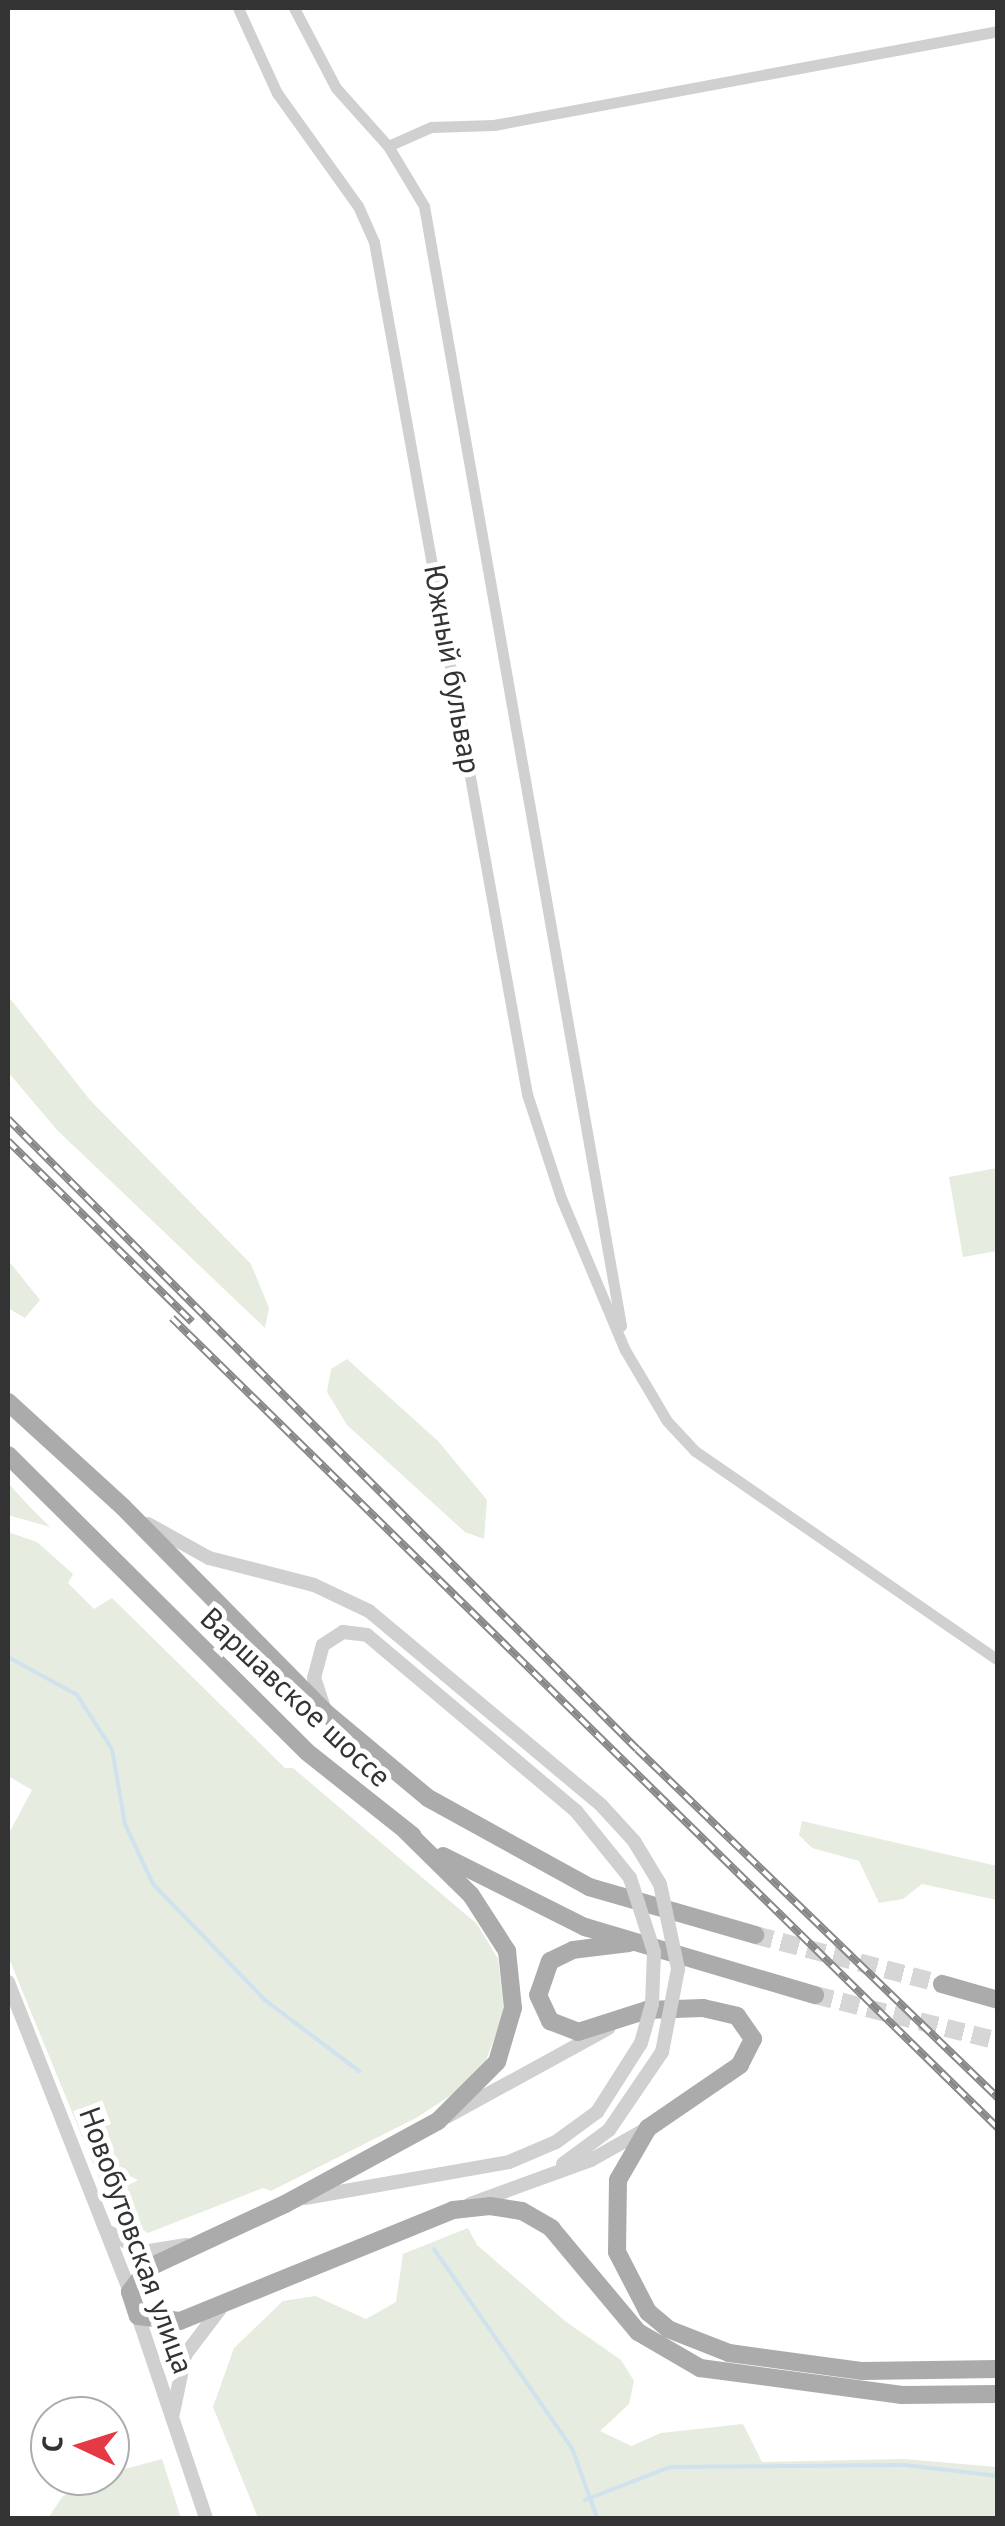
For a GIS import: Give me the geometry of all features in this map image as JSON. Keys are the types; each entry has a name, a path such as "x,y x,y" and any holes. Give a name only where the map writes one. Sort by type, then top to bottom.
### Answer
{"main road":[{"name":"Варшавское шоссе","path":"8,1402 123,1507 326,1713 398,1776 526,1858 616,1898 756,1935"},
{"name":"Варшавское шоссе","path":"8,1455 306,1752 406,1831 506,1890 629,1943 815,1995"},
{"path":"130,2292 148,2268 188,2245 285,2204 438,2120 497,2062 510,2026 513,1979 507,1951 486,1913 406,1831"},
{"path":"629,1943 557,1956 539,1984 540,2005 558,2028 578,2032 618,2023 647,2010 681,2006 737,2016 751,2031 752,2048 740,2065 648,2128 618,2180 614,2218 617,2252 632,2289 668,2328 729,2353 864,2371 977,2373 998,2369"},
{"path":"942,1984 998,2000"},
{"path":"138,2316 170,2323 453,2210 522,2211 551,2228 638,2332 700,2368 989,2396"},
{"name":"Новобутовская улица","path":"130,2292 138,2316"}],"street":[{"name":"Южный бульвар","path":"238,8 277,93 358,206 374,242 527,1094 560,1198 625,1350 667,1420 754,1495 998,1660"},
{"name":"Южный бульвар","path":"294,8 336,88 388,146 424,206 625,1350"},
{"path":"388,146 431,127 494,125 998,32"},
{"path":"8,1464 63,1509"},
{"path":"123,1507 210,1558 314,1586 370,1611 600,1806 634,1841 660,1884 678,1970 662,2052 610,2130 527,2183"},
{"path":"285,2204 509,2162 556,2142 597,2112 641,2043 655,1970 638,1893 614,1852 576,1812 367,1634 343,1632 319,1653 314,1678 326,1713"},
{"name":"Новобутовская улица","path":"8,1982 130,2292"},
{"path":"438,2120 618,2023"},
{"path":"453,2210 592,2160 648,2128"},
{"path":"108,2232 143,2252 188,2245"},
{"path":"178,2438 172,2405 185,2355 214,2312 242,2296"},
{"name":"Новобутовская улица","path":"138,2316 206,2518"}],"shaded area":[{"path":"8,996 90,1100 251,1264 269,1308 265,1328 57,1130 8,1072"},
{"path":"997,1168 997,1251 963,1257 949,1177"},
{"path":"8,1260 40,1300 25,1318 8,1308"},
{"path":"347,1359 438,1441 487,1500 484,1539 465,1532 347,1425 327,1392 331,1369"},
{"path":"8,1483 28,1505 50,1527 8,1515"},
{"path":"8,1532 37,1542 73,1574 68,1583 94,1609 112,1598 285,1768 293,1768 477,1924 498,1959 504,2012 482,2071 468,2084 416,2118 271,2191 263,2188 148,2233 125,2220 113,2193 104,2190 8,1956 8,1835 32,1790 8,1776"},
{"path":"802,1821 997,1866 997,1900 922,1884 903,1899 879,1903 859,1861 812,1848 799,1835"},
{"path":"468,2228 477,2245 565,2321 621,2360 634,2381 629,2404 600,2431 631,2446 661,2433 743,2424 762,2462 904,2459 997,2467 997,2518 258,2518 213,2407 234,2348 283,2301 315,2296 366,2319 396,2302 403,2254"},
{"path":"162,2459 181,2518 48,2518 63,2496 130,2496 130,2468"}],"waterway":[{"path":"8,1657 77,1695 112,1749 125,1824 153,1884 265,2000 359,2071"},
{"path":"434,2249 572,2448 597,2518"},
{"path":"585,2500 670,2467 904,2465 998,2476"}],"tunnel":[{"path":"755,1935 942,1984"},
{"path":"815,1995 998,2041"}],"railway":[{"path":"8,1119 637,1749 998,2098"},
{"path":"8,1141 192,1322"},
{"path":"172,1318 998,2128"}]}
